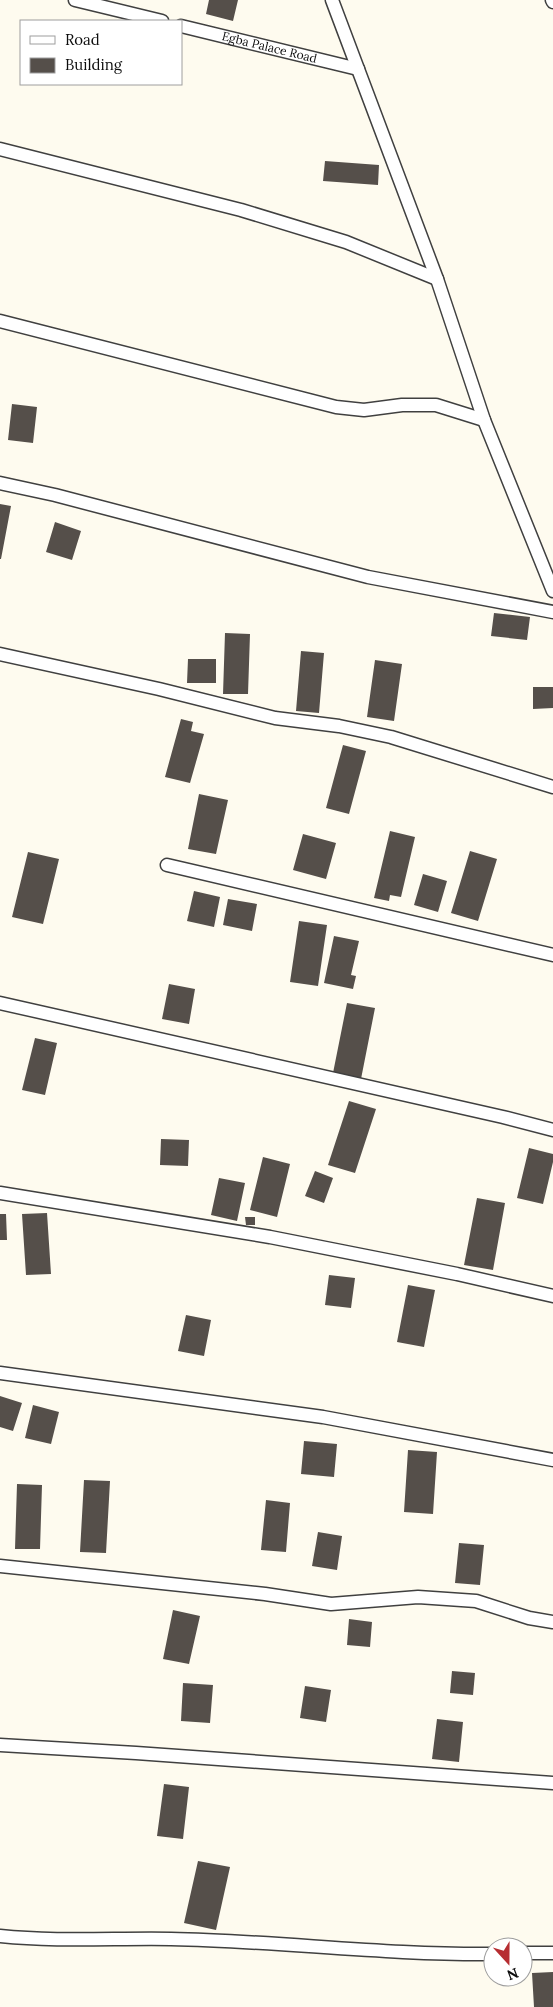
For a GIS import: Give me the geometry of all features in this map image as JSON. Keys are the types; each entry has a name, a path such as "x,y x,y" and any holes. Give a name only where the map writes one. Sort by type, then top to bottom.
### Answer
{"street":[{"path":"75,0 158,20"},
{"path":"332,0 436,279 484,420 553,590"},
{"name":"Egba Palace Road","path":"182,26 358,69"},
{"path":"0,149 241,210 346,242 436,279"},
{"path":"0,322 336,407 364,410 402,405 436,405 484,420"},
{"path":"0,483 368,577 553,612"},
{"path":"0,654 160,689 275,718 339,726 391,737 553,786"},
{"path":"167,865 553,955"},
{"path":"0,1003 553,1130"},
{"path":"0,1193 270,1237 457,1274 553,1296"},
{"path":"0,1373 323,1417 553,1460"},
{"path":"0,1566 265,1594 331,1604 418,1597 476,1601 529,1618 553,1622"},
{"path":"0,1745 553,1783"},
{"path":"0,1936 30,1940 171,1939 396,1952 483,1954"},
{"path":"533,1953 553,1953"}],"building":[{"path":"209,0 238,0 233,21 206,14"},
{"path":"325,161 379,165 378,185 323,181"},
{"path":"12,404 37,407 33,443 8,440"},
{"path":"0,504 11,506 1,559 0,559"},
{"path":"55,522 81,531 72,560 46,552"},
{"path":"494,613 530,617 527,640 491,636"},
{"path":"225,633 250,634 248,694 223,694"},
{"path":"301,651 324,653 319,713 296,711"},
{"path":"188,659 216,659 216,683 187,683"},
{"path":"375,660 402,664 394,721 367,717"},
{"path":"533,687 553,687 553,708 533,709"},
{"path":"181,719 193,722 191,731 204,734 190,783 165,777"},
{"path":"343,745 366,751 349,814 326,808"},
{"path":"199,794 228,800 216,854 188,849"},
{"path":"390,831 415,837 401,897 390,895 389,901 374,898"},
{"path":"303,834 336,843 326,879 293,870"},
{"path":"470,851 497,859 478,921 451,913"},
{"path":"28,852 59,859 43,924 12,917"},
{"path":"423,874 447,881 438,912 414,905"},
{"path":"194,891 220,897 214,927 187,921"},
{"path":"228,899 257,904 252,931 223,925"},
{"path":"299,921 327,925 318,986 290,982"},
{"path":"334,936 359,941 351,975 356,976 353,989 324,983"},
{"path":"169,984 195,989 189,1024 162,1019"},
{"path":"347,1003 375,1008 361,1079 333,1073"},
{"path":"35,1038 57,1043 45,1095 22,1090"},
{"path":"349,1101 376,1109 355,1173 328,1165"},
{"path":"161,1139 189,1140 188,1166 160,1165"},
{"path":"529,1148 553,1154 553,1162 543,1204 517,1198"},
{"path":"263,1157 290,1164 277,1217 250,1210"},
{"path":"315,1171 333,1178 324,1203 305,1196"},
{"path":"219,1178 245,1183 237,1221 211,1215"},
{"path":"477,1198 505,1203 493,1270 464,1265"},
{"path":"47,1213 51,1274 26,1275 22,1214"},
{"path":"0,1214 6,1214 7,1240 0,1240"},
{"path":"245,1217 255,1217 255,1225 246,1225"},
{"path":"329,1275 355,1278 351,1308 325,1305"},
{"path":"408,1285 435,1290 424,1347 397,1342"},
{"path":"186,1315 211,1320 204,1356 178,1351"},
{"path":"0,1396 22,1403 13,1431 0,1427"},
{"path":"33,1405 59,1412 51,1444 25,1438"},
{"path":"304,1441 337,1444 334,1477 301,1474"},
{"path":"408,1450 437,1452 433,1514 404,1512"},
{"path":"84,1480 110,1481 106,1553 80,1552"},
{"path":"17,1484 42,1485 40,1549 15,1549"},
{"path":"266,1500 290,1503 286,1552 261,1550"},
{"path":"318,1532 342,1536 337,1570 312,1566"},
{"path":"459,1543 484,1545 480,1585 455,1583"},
{"path":"173,1610 200,1616 189,1664 163,1659"},
{"path":"349,1619 372,1622 370,1647 347,1645"},
{"path":"452,1671 475,1673 473,1695 450,1693"},
{"path":"183,1683 213,1685 210,1723 181,1721"},
{"path":"305,1686 331,1690 326,1722 300,1718"},
{"path":"437,1719 463,1722 459,1762 432,1759"},
{"path":"164,1784 189,1787 183,1839 157,1836"},
{"path":"198,1861 230,1867 216,1930 184,1923"},
{"path":"553,1972 553,2007 534,2007 533,1973"}]}
